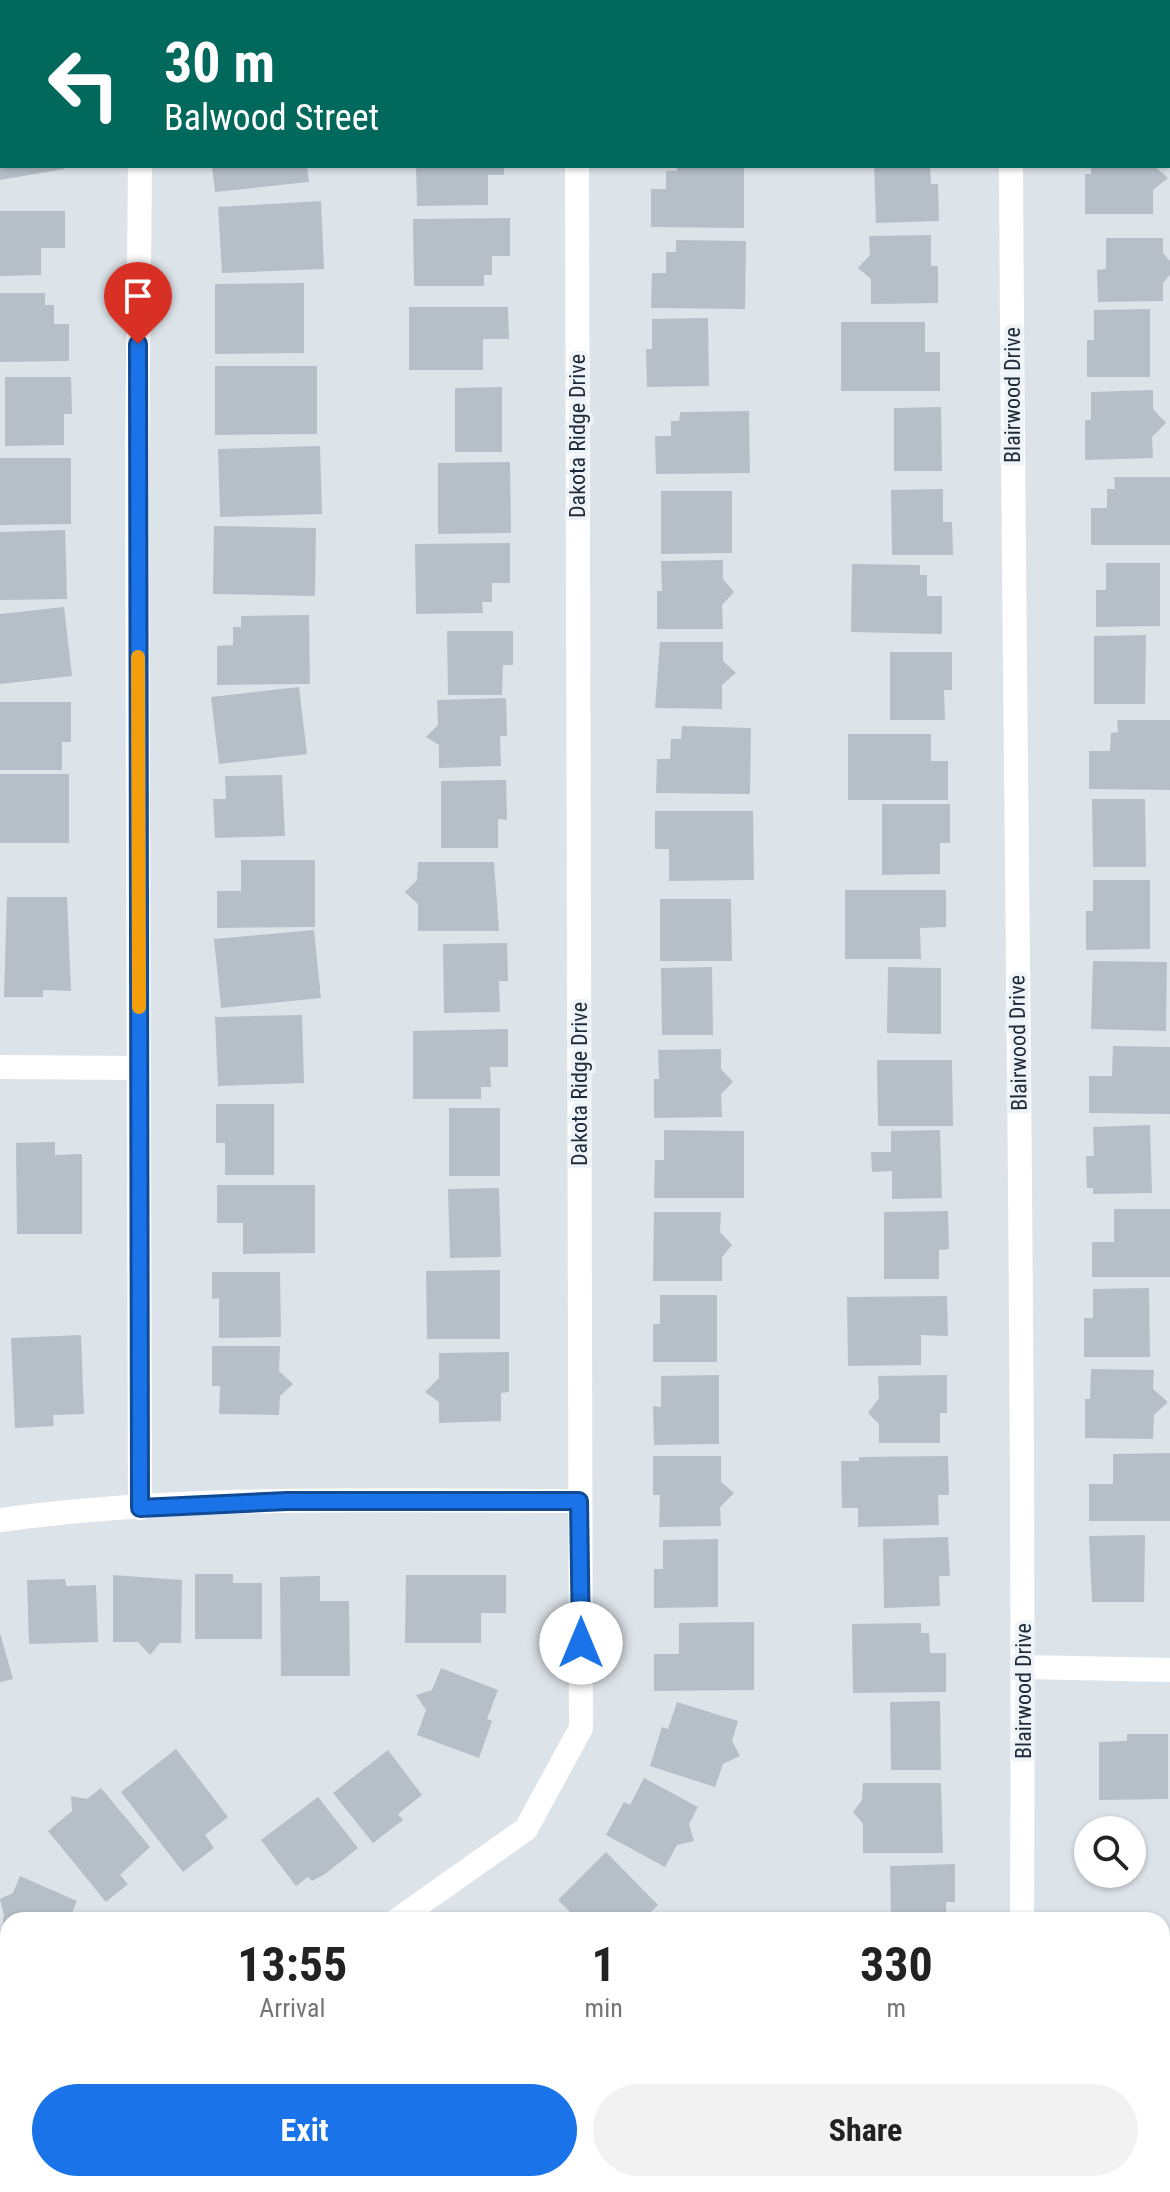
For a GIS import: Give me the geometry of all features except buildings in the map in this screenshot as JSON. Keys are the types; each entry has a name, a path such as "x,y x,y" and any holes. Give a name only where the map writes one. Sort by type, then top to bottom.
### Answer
{"street":[{"path":"140,168 137,463 140,1508"},
{"name":"Dakota Ridge Drive","path":"408,1912 526,1829 581,1728 577,168"},
{"name":"Blairwood Drive","path":"1011,168 1024,1667 1022,1912"},
{"path":"0,1067 139,1068"},
{"path":"0,1520 69,1511 287,1501 579,1501"},
{"path":"1024,1667 1170,1670"}],"slow traffic":[{"path":"138,657 139,1007"}],"route":[{"path":"138,344 140,1508 287,1501 579,1501 581,1643"}]}
